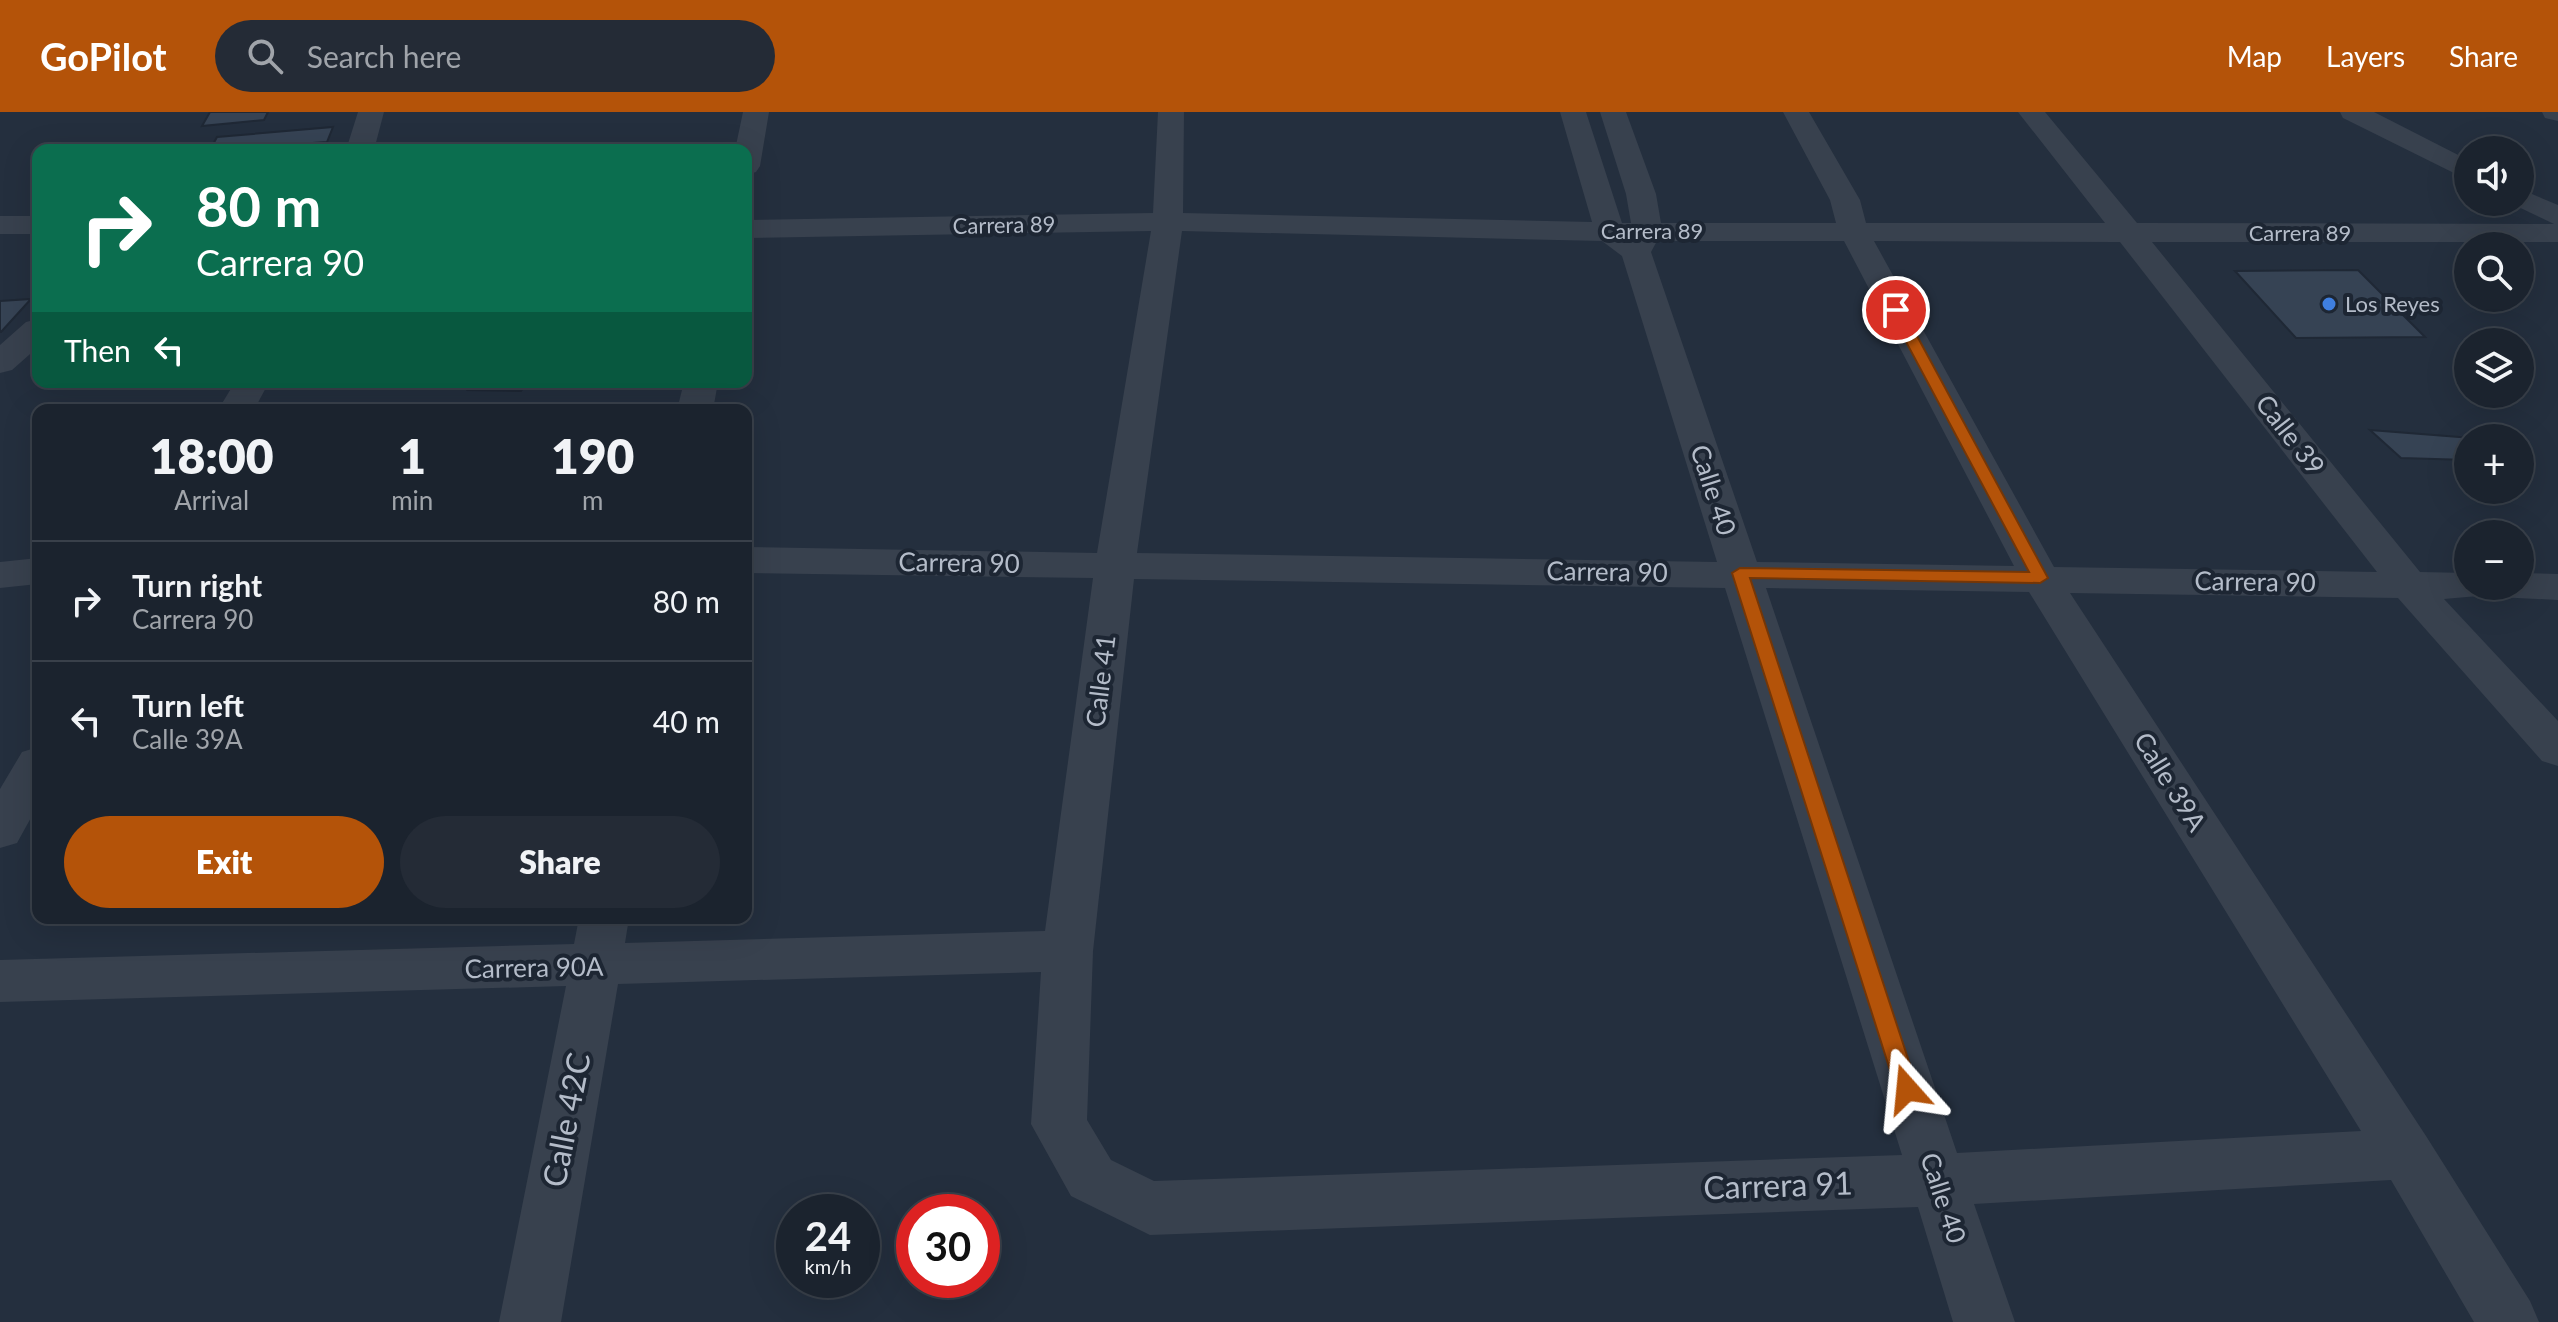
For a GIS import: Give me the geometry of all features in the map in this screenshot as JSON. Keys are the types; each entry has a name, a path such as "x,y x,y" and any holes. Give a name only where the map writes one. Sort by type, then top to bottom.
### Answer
{"street":[{"path":"362,144 371,112"},
{"path":"750,144 756,112"},
{"name":"Calle 41","path":"1150,1208 1091,1178 1059,1124 1068,951 1115,566 1168,222 1171,112"},
{"name":"Calle 40","path":"1573,112 1631,238 1984,1322"},
{"name":"Calle 40","path":"1613,112 1641,194 1631,238"},
{"name":"Calle 39A","path":"1796,112 1845,200 1853,230 2040,578 2406,1154 2508,1322"},
{"name":"Calle 39","path":"2031,112 2408,584 2558,750"},
{"path":"2353,112 2454,164"},
{"path":"2534,205 2558,216"},
{"name":"Carrera 89","path":"752,229 1168,222 1631,238 1853,230 2558,233"},
{"path":"0,225 32,225"},
{"path":"0,363 32,334"},
{"name":"Carrera 90","path":"752,560 2454,586"},
{"path":"0,575 32,572"},
{"path":"2534,587 2558,587"},
{"path":"0,830 32,774"},
{"name":"Carrera 90A","path":"0,981 600,942 1068,951"},
{"name":"Calle 42C","path":"530,1322 600,942"},
{"name":"Carrera 91","path":"1150,1208 1936,1180 2406,1154"}],"building":[{"path":"210,112 268,112 264,120 202,126"},
{"path":"333,127 327,142 213,144 217,137"},
{"name":"Los Reyes","path":"2358,270 2425,337 2296,338 2235,271"},
{"path":"31,299 1,332 0,332 0,301"},
{"path":"470,388 523,388 521,391 468,390"},
{"path":"2370,430 2454,437 2454,460 2401,458"}],"place":[{"name":"Los Reyes","path":"2329,304"}],"route":[{"path":"1896,310 2040,578 1740,573 1907,1089"}]}
